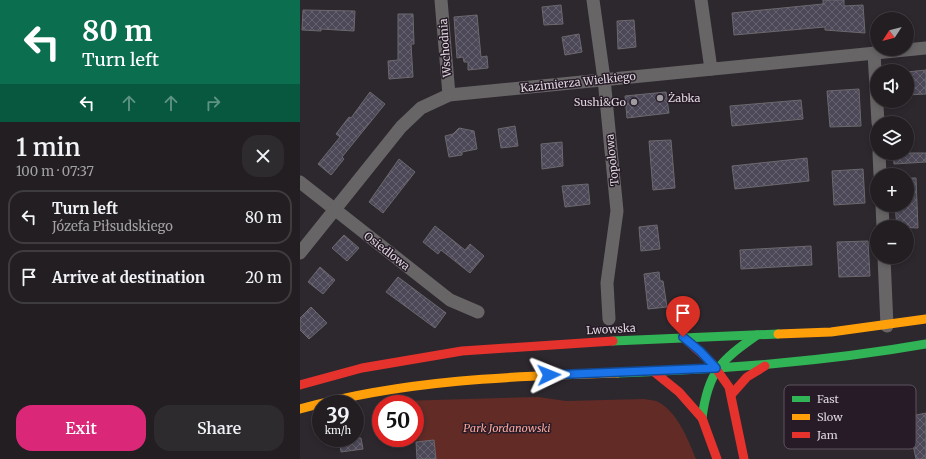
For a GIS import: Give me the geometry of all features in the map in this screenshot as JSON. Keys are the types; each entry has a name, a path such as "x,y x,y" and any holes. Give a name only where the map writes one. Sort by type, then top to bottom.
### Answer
{"main road":[{"name":"Lwowska","path":"300,385 362,368 462,351 683,337 831,332 926,320"},
{"path":"702,418 706,394 716,368 735,350 757,335"},
{"path":"683,337 706,356 725,381 732,395 744,459"},
{"path":"300,409 370,391 415,384 466,379 766,366 822,360 926,344"},
{"path":"732,395 747,377 766,366"},
{"path":"653,371 679,392 702,418 718,459"}],"street":[{"name":"Wschodnia","path":"441,0 449,95"},
{"name":"Topolowa","path":"593,0 604,79 617,211 607,283 609,319"},
{"path":"701,0 711,69"},
{"name":"Kazimierza Wielkiego","path":"914,49 926,48"},
{"name":"Kazimierza Wielkiego","path":"300,253 401,127 421,108 449,95 870,53"},
{"path":"874,56 878,116"},
{"name":"Osiedlowa","path":"300,182 450,300 478,312"},
{"path":"884,264 887,326"}],"green space":[{"name":"Park Jordanowski","path":"538,397 566,401 644,399 656,401 663,405 676,418 690,443 696,459 427,459 421,447 424,447 424,400"}],"building":[{"path":"823,0 844,0 844,6 863,5 865,33 825,30 825,27 734,35 732,13 823,4"},
{"path":"561,5 563,24 544,25 542,7"},
{"path":"303,10 355,11 354,31 321,29 321,31 302,30"},
{"path":"398,14 413,14 414,44 411,44 413,77 389,79 388,61 398,60"},
{"path":"477,15 481,57 487,56 488,68 468,70 468,62 464,62 463,57 457,58 454,17"},
{"path":"634,20 636,47 618,49 617,21"},
{"path":"579,34 582,52 565,55 562,37"},
{"path":"926,70 926,94 914,95 914,71"},
{"path":"859,89 861,126 830,127 827,91"},
{"path":"370,92 385,104 342,157 344,159 331,175 318,164 340,137 336,134 349,117 351,118"},
{"path":"666,92 669,113 627,118 625,96"},
{"path":"801,100 803,119 732,126 730,106"},
{"path":"515,126 518,146 501,148 498,129"},
{"path":"459,128 474,131 477,149 462,152 462,155 449,157 445,136 453,134"},
{"path":"671,140 675,188 653,190 649,141"},
{"path":"562,142 563,166 542,169 541,144"},
{"path":"914,153 926,153 926,162 894,164 894,160 914,160"},
{"path":"807,158 809,181 735,189 732,166"},
{"path":"399,159 415,172 383,213 369,202"},
{"path":"863,169 865,203 834,205 832,171"},
{"path":"914,178 916,178 918,228 914,228 914,220 896,220 896,212 914,212"},
{"path":"588,184 590,204 565,207 562,186"},
{"path":"657,225 660,249 641,251 639,227"},
{"path":"435,226 465,250 470,244 484,256 470,273 441,250 438,254 423,242"},
{"path":"344,235 359,248 347,261 332,248"},
{"path":"868,241 870,276 839,277 837,242"},
{"path":"811,246 812,265 741,269 740,250"},
{"path":"320,267 335,280 323,294 308,282"},
{"path":"659,272 660,281 663,281 667,307 648,309 644,274"},
{"path":"398,277 446,313 435,328 386,292"},
{"path":"311,307 327,323 309,339 300,330 300,318"},
{"path":"926,413 926,459 916,459 914,449 916,449 916,415"},
{"path":"434,440 436,459 417,459 416,447 424,447 424,441"},
{"path":"340,447 363,447 363,449 341,452"}],"traffic: fast":[{"path":"613,341 778,334"},
{"path":"702,418 708,389 712,378 718,369 734,352 757,335"},
{"path":"618,373 773,364 849,356 926,344"}],"traffic: slow":[{"path":"778,334 831,332 926,319"},
{"path":"300,409 339,399 458,381 618,373"}],"traffic: jam":[{"path":"683,337 712,363 729,387 744,459"},
{"path":"300,385 362,368 462,351 613,341"},
{"path":"731,395 747,377 765,366"},
{"path":"653,371 679,392 702,418 717,459"}],"place":[{"name":"Żabka","path":"660,98"},
{"name":"Sushi&Go","path":"634,102"}],"route":[{"path":"549,375 716,368 706,356 683,337"}]}
